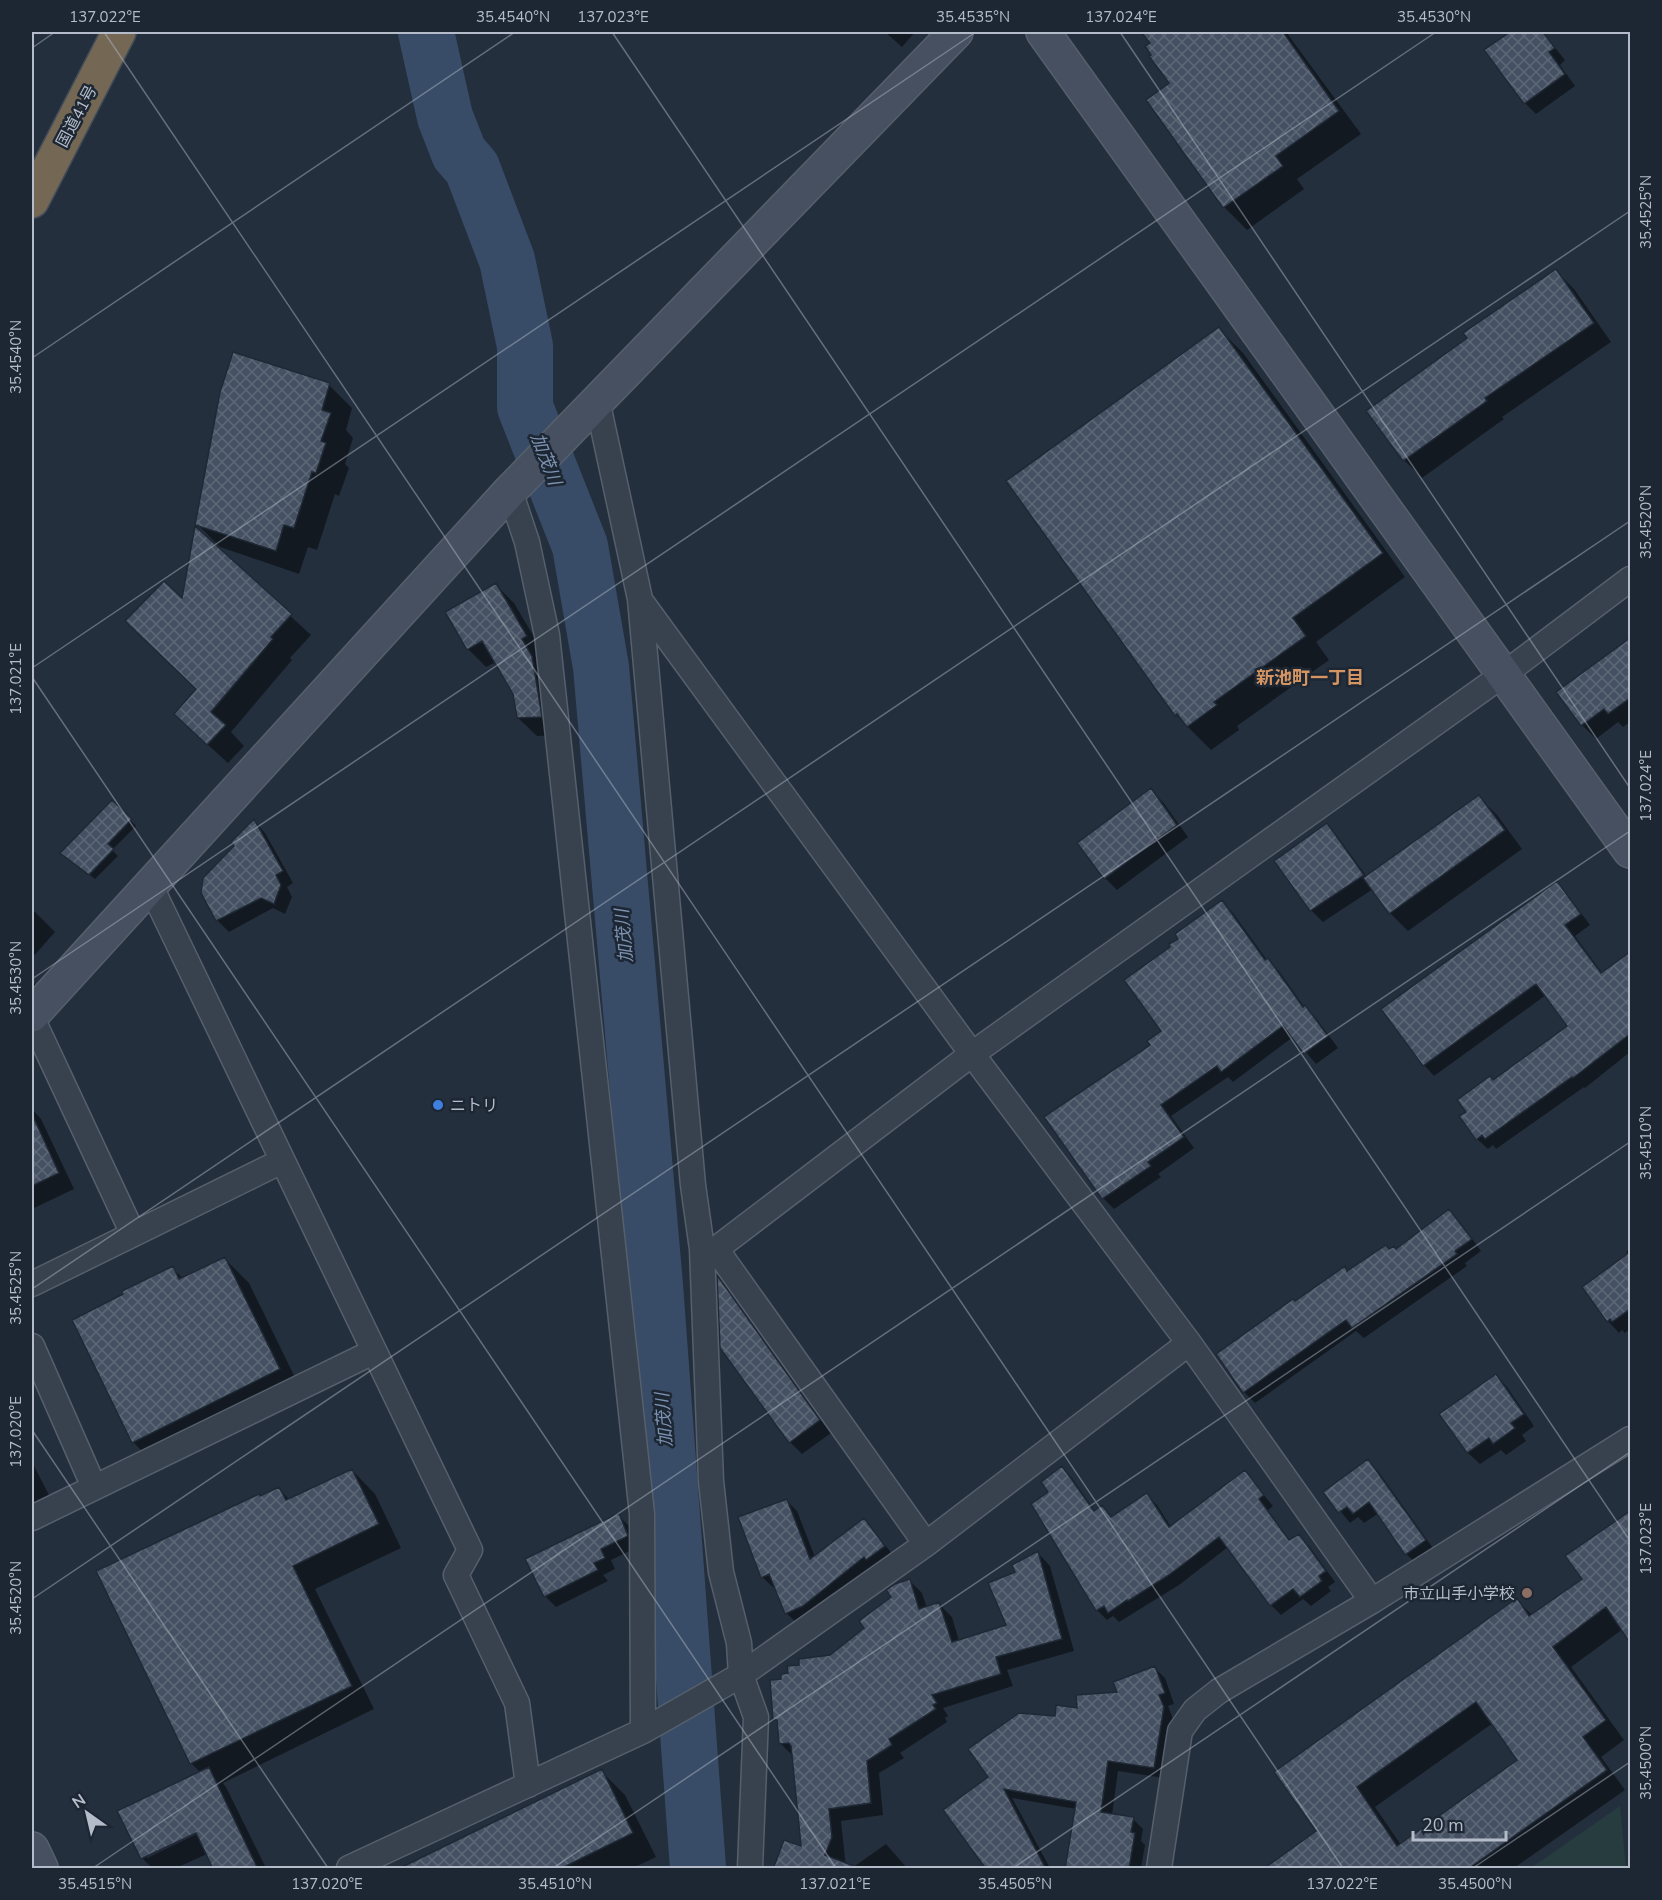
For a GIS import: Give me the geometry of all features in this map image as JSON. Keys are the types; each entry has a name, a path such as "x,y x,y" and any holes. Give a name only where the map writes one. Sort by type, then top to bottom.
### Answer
{"highway":[{"name":"国道41号","path":"32,152 97,32"},
{"name":"国道41号","path":"32,201 119,32"}],"street":[{"path":"133,1234 32,1017 510,490 956,32"},
{"path":"1043,32 1630,851"},
{"path":"597,400 640,599 693,1185 709,1249 711,1481 721,1572 739,1643 741,1675 756,1717 750,1869"},
{"path":"510,490 527,542 546,635 642,1514 643,1731"},
{"path":"709,1249 972,1054 1504,674 1630,579"},
{"path":"640,599 972,1054 1189,1343 1372,1601"},
{"path":"150,885 470,1550 456,1575 517,1703 528,1785"},
{"path":"32,1284 282,1161"},
{"path":"709,1249 926,1544"},
{"path":"349,1869 643,1731 741,1675 926,1544 1189,1343"},
{"path":"32,1346 94,1487"},
{"path":"32,1518 373,1352"},
{"path":"1159,1869 1180,1731 1195,1710 1219,1691 1372,1601 1630,1439"},
{"path":"32,1849 41,1869"}],"green space":[{"path":"1620,1806 1626,1868 1531,1868"}],"building":[{"path":"1141,32 1283,32 1339,111 1276,156 1283,166 1223,208 1146,100 1169,83 1149,56 1151,55 1145,46 1150,43"},
{"path":"1510,32 1543,32 1555,48 1549,52 1565,74 1524,104 1484,50"},
{"path":"1556,269 1594,323 1485,398 1487,401 1403,461 1366,411 1467,338 1463,333"},
{"path":"1219,327 1383,553 1293,618 1306,636 1214,702 1217,705 1187,727 1177,714 1175,716 1006,481"},
{"path":"233,352 330,383 322,410 331,413 321,441 326,443 316,473 312,472 294,528 284,525 276,551 195,525 220,392"},
{"path":"195,526 292,614 211,712 226,725 207,745 174,714 196,689 125,621 164,581 182,598"},
{"path":"496,583 527,636 522,639 532,656 542,717 517,718 513,694 482,641 467,650 445,612"},
{"path":"1630,638 1630,698 1608,714 1604,709 1581,726 1556,692"},
{"path":"1151,788 1177,825 1104,879 1077,843"},
{"path":"1479,795 1505,830 1389,914 1363,878"},
{"path":"112,800 132,819 108,844 114,849 89,875 60,853"},
{"path":"254,819 283,871 276,875 281,885 274,904 261,898 216,921 201,893 203,878 234,846 231,842"},
{"path":"1327,823 1364,875 1310,911 1274,861"},
{"path":"1557,881 1581,914 1565,925 1601,973 1630,952 1630,1034 1573,1078 1485,1139 1482,1135 1476,1140 1459,1116 1466,1112 1457,1100 1490,1076 1493,1080 1567,1026 1536,984 1423,1066 1381,1009"},
{"path":"1222,900 1265,960 1268,958 1303,1007 1305,1005 1328,1036 1304,1054 1283,1026 1221,1072 1217,1066 1161,1105 1184,1137 1148,1162 1151,1166 1102,1199 1044,1117 1150,1045 1147,1041 1161,1031 1124,980 1170,947 1169,944 1178,939 1175,934"},
{"path":"32,1114 59,1173 32,1186"},
{"path":"1449,1209 1472,1239 1455,1251 1457,1254 1352,1328 1346,1320 1243,1393 1216,1354 1293,1299 1295,1301 1345,1266 1347,1271 1386,1245 1389,1249 1394,1246 1396,1249"},
{"path":"1630,1252 1630,1309 1612,1322 1610,1319 1607,1322 1582,1287"},
{"path":"225,1257 280,1369 132,1443 72,1320 123,1294 122,1291 173,1266 179,1279"},
{"path":"717,1275 820,1420 789,1443 720,1348"},
{"path":"1496,1374 1524,1414 1511,1423 1515,1428 1493,1444 1489,1438 1467,1453 1439,1414"},
{"path":"1368,1459 1426,1540 1405,1555 1369,1502 1353,1514 1347,1507 1338,1513 1323,1492"},
{"path":"1062,1466 1094,1511 1102,1505 1111,1517 1147,1493 1169,1527 1245,1470 1264,1495 1259,1499 1289,1540 1299,1534 1326,1571 1319,1576 1322,1581 1300,1597 1293,1589 1270,1606 1219,1537 1169,1575 1128,1601 1108,1613 1104,1606 1096,1611 1031,1504 1048,1492 1041,1482"},
{"path":"352,1469 379,1524 293,1566 352,1686 190,1764 96,1571 259,1494 260,1496 279,1487 286,1500"},
{"path":"787,1499 810,1559 864,1518 885,1546 866,1560 864,1557 803,1606 785,1614 769,1574 761,1578 738,1517"},
{"path":"1630,1511 1630,1643 1606,1607 1553,1647 1606,1720 1583,1737 1607,1770 1468,1869 1263,1869 1316,1831 1274,1772 1517,1598 1529,1616 1582,1579 1565,1556","holes":["1476,1702 1517,1760 1397,1846 1357,1787"]},
{"path":"619,1513 628,1536 601,1549 605,1558 594,1563 598,1570 544,1597 525,1559"},
{"path":"1038,1551 1062,1639 996,1657 1001,1674 932,1695 937,1703 933,1705 936,1709 889,1739 892,1745 867,1761 871,1803 829,1809 832,1837 825,1855 854,1866 854,1869 773,1869 784,1840 801,1846 791,1746 789,1743 779,1744 777,1720 773,1720 770,1680 781,1679 781,1674 788,1673 787,1666 799,1665 799,1659 830,1655 864,1628 859,1621 891,1597 886,1590 910,1579 919,1609 939,1602 952,1642 1006,1625 988,1583 1015,1572 1012,1565"},
{"path":"1155,1666 1165,1693 1159,1695 1164,1707 1154,1768 1108,1761 1101,1812 1134,1817 1131,1832 1135,1833 1129,1869 1065,1869 1076,1802 1004,1789 1046,1869 986,1869 943,1810 988,1777 968,1749 1019,1713 1055,1716 1056,1705 1077,1708 1076,1695 1117,1692 1113,1682"},
{"path":"209,1767 258,1869 213,1869 196,1833 141,1859 117,1811"},
{"path":"602,1769 633,1833 560,1869 398,1869"}],"waterway":[{"name":"加茂川","path":"426,32 445,117 459,153 472,168 507,260 525,346 525,407 580,546 601,667 655,1285 698,1868"}],"place":[{"name":"ニトリ","path":"438,1105"},
{"name":"市立山手小学校","path":"1527,1593"}],"district":[{"name":"新池町一丁目","path":"1310,678"}]}
